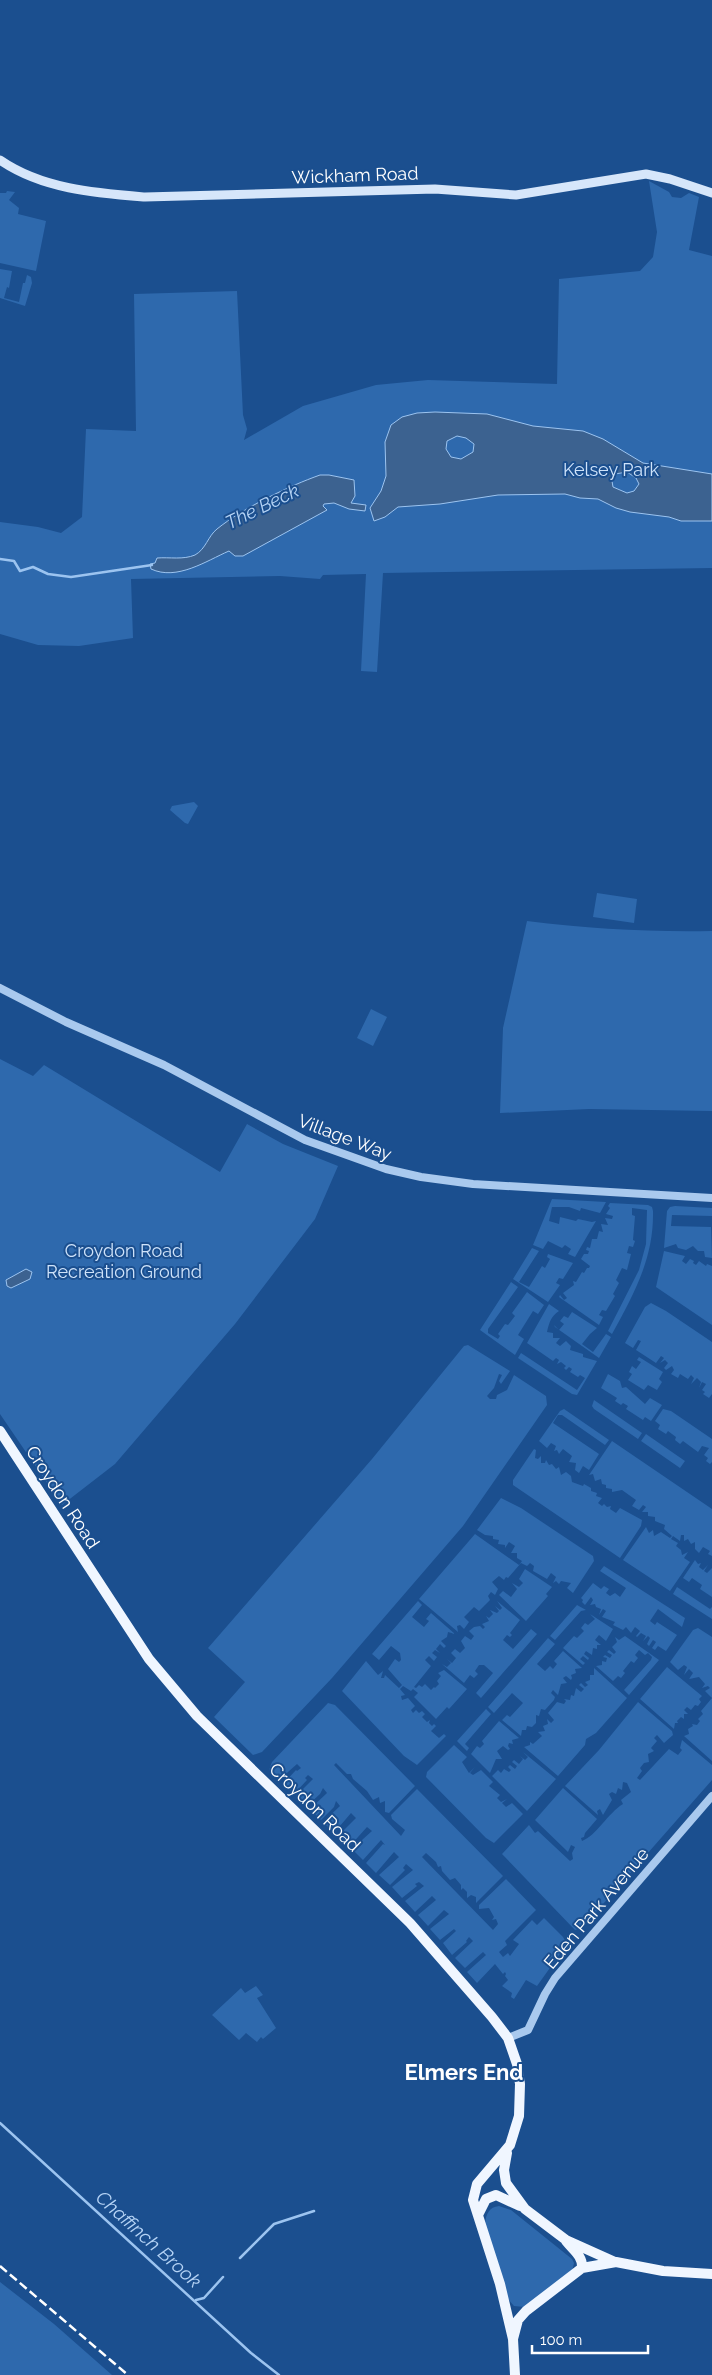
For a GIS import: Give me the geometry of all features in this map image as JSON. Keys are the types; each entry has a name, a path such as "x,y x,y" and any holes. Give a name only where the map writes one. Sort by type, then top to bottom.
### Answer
{"main road":[{"name":"Wickham Road","path":"0,160 16,170 53,185 101,193 145,197 436,189 516,194 646,174 670,179 712,193"},
{"name":"Croydon Road","path":"0,1431 149,1659 174,1691 197,1716 410,1922 508,2038 517,2064 521,2096 519,2116 510,2145 475,2189 473,2200 513,2339 515,2375"},
{"path":"510,2145 504,2164 505,2177 510,2191 525,2209"},
{"path":"478,2215 486,2199 496,2196 508,2199 582,2250 616,2262 663,2271 712,2274"},
{"path":"582,2250 582,2268"},
{"path":"505,2306 515,2312 526,2311 582,2268 616,2262"},
{"name":"Croydon Road","path":"513,2339 516,2324 526,2311"}],"street":[{"name":"Village Way","path":"0,988 70,1024 164,1065 305,1140 386,1169 421,1177 473,1184 712,1198"},
{"name":"Eden Park Avenue","path":"508,2038 528,2030 548,1988 555,1978 712,1796"}],"green space":[{"name":"Kelsey Park","path":"649,181 669,192 672,197 681,198 689,193 699,197 689,250 712,256 712,568 383,573 377,672 361,671 366,574 323,575 320,579 280,576 131,579 133,638 79,646 38,645 0,634 0,522 38,527 61,533 82,517 86,429 136,431 134,294 237,291 243,415 247,429 244,440 303,406 376,385 428,380 557,384 559,279 640,271 653,257 657,232"},
{"path":"7,191 15,192 9,200 19,208 18,214 46,221 36,271 0,263 0,193 6,193"},
{"path":"0,269 12,271 9,288 7,287 4,298 19,302 23,283 25,283 27,275 31,277 32,283 25,306 0,298"},
{"path":"194,802 198,806 188,824 170,810 172,806"},
{"path":"597,893 637,899 634,923 593,917"},
{"path":"527,921 619,929 712,931 712,1111 589,1109 500,1113 503,1028"},
{"path":"371,1009 387,1017 373,1046 357,1038"},
{"name":"Croydon Road Recreation Ground","path":"0,1059 33,1076 44,1065 220,1172 247,1124 283,1144 338,1166 315,1219 235,1324 115,1464 62,1505 0,1414"},
{"path":"552,1199 606,1202 600,1213 581,1208 580,1211 569,1207 552,1207 549,1221 559,1224 560,1217 576,1221 578,1219 596,1221 575,1257 568,1254 571,1249 565,1245 562,1248 548,1241 543,1249 533,1245"},
{"path":"610,1203 648,1205 652,1207 653,1211 650,1244 641,1275 628,1305 612,1334 608,1331 639,1270 646,1244 647,1210 632,1208 632,1215 635,1216 633,1240 635,1241 633,1247 629,1246 627,1253 631,1254 627,1270 622,1268 616,1280 619,1283 613,1294 615,1296 606,1311 602,1310 599,1315 603,1317 599,1325 559,1297 560,1295 564,1300 567,1298 563,1293 574,1285 573,1281 576,1282 582,1272 584,1273 589,1268 590,1266 581,1259 584,1254 588,1254 589,1251 586,1250 587,1247 590,1248 592,1239 597,1239 599,1231 603,1232 601,1224 608,1225 605,1218 612,1219 613,1216 606,1214 610,1208 608,1206"},
{"path":"670,1207 712,1208 712,1216 672,1215 671,1226 711,1227 712,1258 705,1257 704,1251 698,1251 693,1246 686,1250 678,1248 676,1244 664,1248 667,1211"},
{"path":"532,1248 539,1251 519,1282 529,1287 542,1266 545,1268 550,1259 547,1257 548,1254 573,1263 563,1279 559,1278 556,1283 560,1285 548,1302 513,1279"},
{"path":"664,1251 685,1256 682,1261 686,1264 690,1259 696,1265 699,1261 706,1266 707,1264 712,1266 712,1325 656,1287"},
{"path":"511,1282 518,1287 488,1329 488,1333 498,1339 500,1336 498,1334 505,1324 508,1325 515,1316 512,1313 527,1292 544,1305 538,1314 533,1311 518,1335 524,1339 515,1355 480,1330"},
{"path":"651,1303 712,1342 712,1394 709,1398 703,1394 705,1392 702,1390 706,1384 702,1382 699,1388 701,1382 697,1378 691,1384 694,1378 691,1375 688,1379 680,1374 678,1378 671,1374 674,1370 672,1366 666,1370 664,1368 668,1363 665,1360 660,1363 664,1358 661,1356 656,1363 636,1350 641,1341 638,1340 633,1348 625,1343 645,1307"},
{"path":"549,1304 559,1311 551,1320 547,1332 553,1333 553,1338 560,1338 556,1343 560,1346 566,1341 571,1346 570,1350 583,1354 583,1357 597,1361 577,1395 572,1394 518,1358 521,1353 577,1390 585,1378 580,1375 578,1377 570,1372 572,1369 569,1367 566,1370 564,1368 566,1366 561,1362 557,1364 559,1360 556,1358 553,1361 527,1343"},
{"path":"572,1312 597,1328 582,1344 593,1352 606,1334 611,1337 599,1358 559,1330 564,1324 560,1321 564,1316 568,1318"},
{"path":"468,1345 510,1371 501,1384 499,1381 502,1375 499,1374 494,1388 487,1396 490,1399 496,1399 497,1395 507,1390 514,1375 546,1396 547,1405 463,1526 332,1678 262,1752 253,1755 214,1717 245,1682 208,1648 372,1459 464,1346"},
{"path":"639,1357 663,1372 659,1379 662,1382 657,1390 648,1385 644,1390 628,1380 632,1374 629,1372 632,1366 636,1369 641,1362 637,1360"},
{"path":"608,1374 620,1381 622,1388 626,1387 645,1404 650,1398 662,1405 651,1421 645,1417 643,1420 626,1409 628,1406 623,1403 621,1405 615,1401 617,1398 601,1388"},
{"path":"594,1400 642,1433 638,1439 594,1409 592,1406"},
{"path":"564,1409 609,1440 605,1445 562,1415 558,1415 553,1423 599,1454 589,1470 583,1466 579,1473 575,1470 576,1463 569,1462 572,1456 563,1449 559,1454 557,1450 554,1451 556,1446 551,1443 547,1448 539,1441 560,1411"},
{"path":"663,1409 671,1411 712,1439 712,1462 710,1464 706,1461 708,1458 704,1455 709,1448 702,1446 698,1452 683,1441 680,1444 675,1440 676,1437 668,1431 666,1434 658,1429 660,1425 655,1421"},
{"path":"646,1434 685,1461 680,1468 641,1441"},
{"path":"612,1441 712,1509 712,1556 708,1554 710,1551 703,1547 699,1553 695,1549 695,1542 691,1544 688,1539 684,1541 684,1535 681,1535 680,1541 673,1536 671,1539 678,1543 676,1546 681,1550 682,1555 688,1552 684,1558 690,1562 670,1591 623,1560 646,1527 649,1533 653,1530 654,1536 661,1532 670,1538 672,1536 664,1529 665,1525 655,1521 655,1517 648,1516 648,1512 642,1512 646,1507 643,1505 639,1510 632,1506 636,1500 622,1490 612,1492 612,1489 606,1488 606,1485 602,1484 601,1479 595,1481 593,1474 589,1475"},
{"path":"534,1449 536,1450 535,1458 538,1459 541,1456 541,1463 545,1463 546,1460 549,1465 552,1464 556,1469 559,1467 561,1475 566,1472 571,1476 572,1482 583,1486 584,1484 591,1488 591,1491 597,1493 596,1496 602,1498 598,1503 602,1506 604,1504 607,1507 611,1506 610,1509 616,1513 620,1508 642,1520 641,1526 620,1558 513,1485 513,1480"},
{"path":"501,1498 521,1508 593,1556 594,1561 573,1593 567,1588 571,1583 561,1581 559,1584 556,1581 553,1583 556,1577 551,1573 547,1579 533,1571 534,1566 530,1563 527,1566 521,1563 508,1578 506,1577 504,1580 499,1576 492,1582 498,1589 495,1595 491,1592 488,1596 490,1600 479,1611 474,1607 464,1617 469,1622 464,1629 460,1625 457,1626 458,1632 419,1599 475,1534 519,1565 522,1561 517,1558 517,1553 511,1553 515,1546 509,1542 505,1548 505,1545 498,1544 499,1540 493,1539 493,1536 485,1535 477,1530"},
{"path":"695,1560 698,1564 701,1563 699,1567 703,1570 708,1565 704,1571 707,1573 712,1568 712,1597 700,1589 702,1585 692,1578 689,1582 683,1578"},
{"path":"604,1566 685,1618 682,1627 658,1609 650,1621 655,1625 657,1622 677,1635 666,1651 658,1646 655,1650 652,1648 656,1642 653,1640 649,1646 647,1644 650,1638 648,1636 643,1641 646,1636 641,1633 637,1637 640,1631 635,1627 631,1633 626,1627 623,1630 613,1625 615,1622 602,1617 606,1611 603,1609 599,1615 601,1609 596,1607 595,1604 590,1605 593,1600 591,1597 585,1605 582,1602 581,1598 593,1583 601,1589 604,1586 609,1589 606,1593 610,1596 615,1593 620,1597 626,1588 600,1571"},
{"path":"525,1569 552,1587 546,1594 548,1596 526,1621 499,1595 503,1591 511,1597 517,1589 512,1583 519,1587 523,1583 519,1579"},
{"path":"677,1587 710,1609 712,1607 712,1619 673,1594"},
{"path":"418,1601 422,1605 412,1617 424,1627 429,1621 426,1619 431,1613 455,1634 448,1632 447,1637 441,1641 446,1646 444,1648 440,1644 436,1649 440,1653 435,1650 432,1653 437,1657 434,1661 429,1656 425,1660 431,1666 414,1687 416,1688 419,1685 422,1687 425,1684 431,1690 435,1688 439,1684 437,1681 441,1676 438,1673 444,1670 467,1689 449,1709 447,1707 436,1719 414,1697 418,1693 413,1689 411,1691 403,1686 400,1689 405,1695 401,1696 402,1700 408,1698 415,1706 411,1710 413,1713 416,1710 419,1713 422,1711 425,1714 422,1717 427,1722 430,1720 429,1723 432,1726 434,1724 436,1726 431,1731 439,1738 444,1734 446,1736 417,1765 404,1756 342,1691 366,1661 378,1675 383,1671 381,1678 384,1678 385,1675 399,1688 402,1685 388,1669 395,1659 399,1662 401,1660 400,1653 391,1646 379,1660 372,1654"},
{"path":"497,1601 520,1620 510,1633 512,1635 510,1637 507,1635 503,1640 513,1649 531,1629 537,1634 481,1698 476,1693 493,1673 484,1665 479,1665 475,1671 478,1674 474,1678 470,1675 464,1683 442,1664 447,1667 451,1663 447,1659 452,1663 456,1658 451,1653 455,1649 460,1653 465,1648 461,1641 465,1636 471,1640 474,1636 469,1631 474,1627 480,1626 483,1629 485,1627 482,1624 489,1621 486,1616 489,1618 493,1614 490,1610 497,1613 499,1611 495,1606 500,1610 502,1608"},
{"path":"577,1605 586,1610 581,1611 555,1640 550,1636"},
{"path":"590,1614 613,1629 606,1641 599,1635 595,1640 601,1645 597,1645 597,1649 593,1648 592,1655 586,1651 584,1654 589,1658 588,1660 583,1656 580,1659 585,1663 583,1665 563,1648 574,1636 577,1638 584,1631 581,1628 585,1623 588,1625 595,1619"},
{"path":"698,1628 712,1637 712,1698 705,1691 710,1688 708,1686 702,1688 705,1684 699,1677 689,1679 693,1673 689,1669 684,1675 687,1667 684,1665 678,1670 670,1662 693,1630"},
{"path":"625,1636 659,1660 629,1695 624,1690 651,1660 652,1657 648,1653 645,1655 639,1650 635,1655 638,1658 634,1663 631,1661 623,1671 625,1673 621,1678 618,1676 613,1681 596,1666 602,1665 602,1661 606,1662 607,1658 603,1657 605,1655 610,1658 612,1655 607,1652 609,1650 614,1654 616,1652 612,1647 617,1642 615,1637 619,1640"},
{"path":"548,1638 555,1644 537,1664 545,1671 550,1666 553,1669 557,1664 554,1661 563,1651 582,1668 575,1669 576,1673 571,1675 571,1680 566,1676 563,1678 567,1683 561,1684 558,1695 553,1690 551,1693 555,1697 554,1700 545,1710 541,1709 539,1716 536,1715 536,1723 532,1727 527,1726 526,1730 522,1730 521,1736 502,1720 507,1715 510,1717 523,1703 512,1693 494,1713 488,1707"},
{"path":"667,1667 702,1696 699,1699 701,1702 698,1706 695,1705 691,1710 687,1707 684,1710 688,1714 684,1714 684,1719 681,1717 677,1721 678,1723 675,1723 674,1729 640,1699"},
{"path":"594,1668 627,1698 596,1733 586,1739 585,1745 558,1776 524,1747 530,1745 530,1742 533,1744 542,1736 538,1732 545,1731 543,1726 548,1724 547,1719 551,1723 554,1720 548,1713 557,1702 564,1704 566,1701 564,1699 570,1700 571,1695 574,1696 576,1688 581,1692 584,1689 579,1685 581,1683 585,1687 588,1685 585,1682 590,1680 590,1675 594,1675"},
{"path":"712,1698 712,1761 684,1736 689,1734 688,1729 693,1726 692,1724 697,1725 700,1721 698,1719 703,1714 701,1711"},
{"path":"638,1702 672,1731 673,1735 664,1743 657,1735 654,1738 657,1741 651,1748 654,1751 648,1754 649,1762 644,1763 640,1768 642,1771 637,1778 640,1780 669,1749 678,1755 682,1750 680,1748 682,1740 712,1765 712,1780 582,1928 575,1930 502,1854 529,1825 535,1833 538,1831 570,1861 573,1859 572,1853 575,1847 571,1845 568,1852 535,1820 563,1788 597,1819 585,1833 584,1837 581,1838 582,1841 592,1834 623,1804 621,1800 631,1792 627,1783 623,1782 622,1790 618,1788 616,1794 612,1792 609,1794 612,1800 603,1815 600,1809 597,1811 598,1815 565,1786 599,1750"},
{"path":"328,1703 335,1705 415,1786 389,1813 385,1812 385,1801 380,1803 379,1797 373,1800 367,1791 353,1779 351,1774 347,1774 336,1763 334,1765 401,1836 405,1830 392,1819 391,1815 417,1789 503,1876 476,1903 476,1897 471,1895 467,1898 467,1892 463,1888 461,1890 461,1885 455,1878 450,1880 442,1871 441,1866 438,1867 436,1862 426,1853 422,1857 493,1930 498,1924 496,1919 492,1920 494,1917 489,1908 479,1909 479,1905 506,1879 536,1910 505,1941 507,1945 499,1952 503,1957 508,1953 510,1956 519,1944 513,1940 532,1920 537,1925 544,1918 563,1937 567,1944 537,1986 526,1980 514,1999 511,1997 512,1993 502,1986 508,1980 505,1972 503,1974 495,1964 477,1983 467,1972 486,1955 483,1952 465,1968 455,1958 473,1941 469,1937 467,1942 452,1955 443,1943 456,1931 454,1929 440,1940 430,1929 449,1914 444,1910 428,1926 418,1915 436,1900 432,1896 415,1912 405,1901 424,1886 419,1882 415,1884 417,1886 402,1898 392,1887 413,1870 406,1864 403,1868 405,1870 390,1885 379,1875 399,1857 394,1852 376,1873 366,1863 383,1844 385,1845 381,1840 363,1860 352,1849 372,1831 367,1827 349,1847 338,1836 356,1818 351,1813 334,1833 323,1822 340,1806 336,1801 334,1807 321,1820 310,1809 327,1793 323,1788 320,1794 307,1806 296,1796 313,1779 308,1775 305,1778 307,1780 294,1794 283,1784 296,1770 301,1768 297,1764 279,1780 269,1770 272,1762"},
{"path":"486,1709 491,1714 465,1744 469,1748 467,1751 457,1741"},
{"path":"499,1721 519,1738 512,1740 513,1744 509,1743 510,1749 508,1750 503,1746 497,1751 502,1759 496,1759 490,1773 471,1754 477,1746 480,1748 484,1744 482,1741"},
{"path":"454,1745 467,1757 462,1762 469,1773 475,1767 470,1773 473,1775 481,1770 493,1782 489,1786 500,1795 497,1798 501,1802 507,1799 502,1803 506,1807 512,1803 523,1814 494,1843 486,1838 426,1777 427,1772"},
{"path":"523,1752 556,1779 527,1811 492,1776 498,1770 501,1773 504,1769 509,1772 511,1770 508,1767 510,1765 515,1769 517,1766 512,1762 514,1760 519,1764 523,1759 520,1756 525,1760 528,1757"},
{"path":"256,1986 263,1995 257,1998 276,2028 263,2039 261,2037 257,2042 246,2033 239,2040 212,2015 241,1988 245,1993"},
{"path":"499,2206 511,2210 572,2259 574,2263 572,2272 525,2307 514,2306 508,2299 485,2224 489,2212"},
{"path":"0,2282 54,2324 112,2375 0,2375"}],"water":[{"path":"417,413 487,414 533,426 583,431 603,439 643,463 712,474 712,521 681,521 669,517 630,512 616,508 598,499 580,498 565,494 498,495 440,504 398,507 385,517 374,521 370,508 381,491 386,476 385,442 391,425 402,417","holes":["457,436 466,438 474,444 473,452 461,459 451,457 446,449 447,441","627,472 636,478 639,484 634,491 627,493 613,487 612,481 615,474"]},
{"path":"320,475 354,480 355,496 351,503 366,505 365,511 349,509 334,503 324,504 323,506 327,510 243,556 235,556 229,551 181,571 171,573 151,569 150,564 155,563 157,558 181,558 195,555 217,529 240,513 281,491"},
{"path":"26,1269 32,1272 30,1279 11,1288 7,1286 6,1280"}],"waterway":[{"name":"The Beck","path":"0,559 14,561 20,571 33,567 48,574 71,577 152,565"},
{"name":"Chaffinch Brook","path":"0,2123 251,2353 279,2375"},
{"path":"240,2258 274,2224 314,2211"},
{"path":"196,2300 204,2298 223,2277"}],"railway":[{"path":"0,2266 128,2375"}],"district":[{"name":"Elmers End","path":"464,2072"}]}
